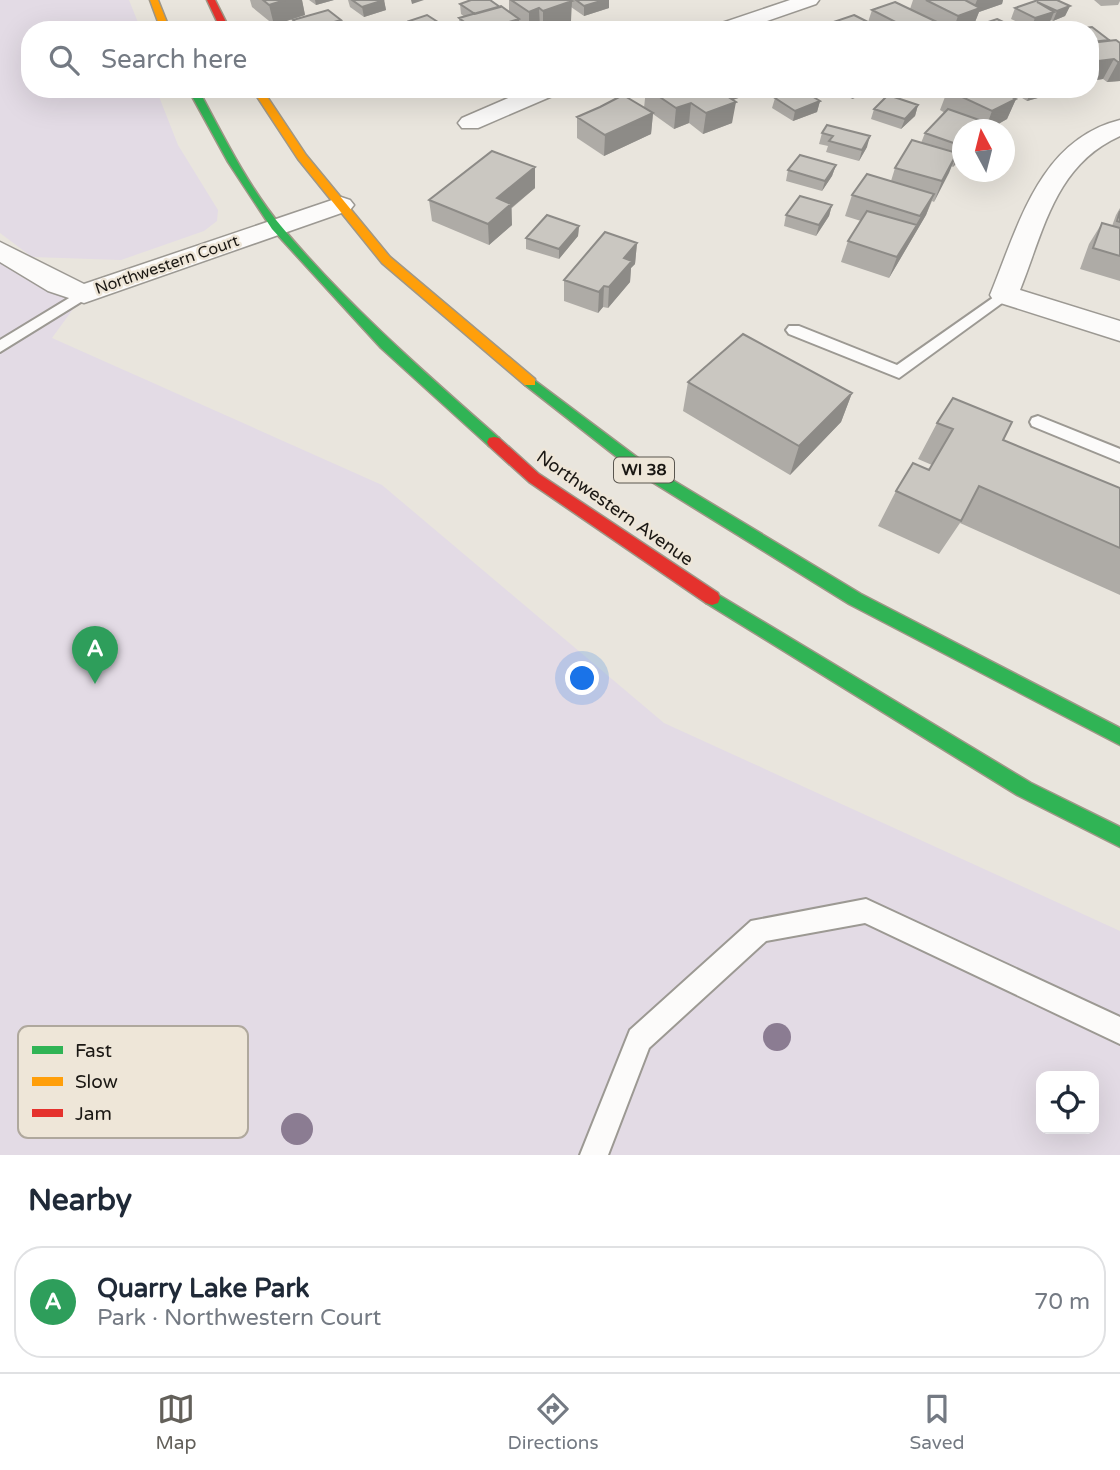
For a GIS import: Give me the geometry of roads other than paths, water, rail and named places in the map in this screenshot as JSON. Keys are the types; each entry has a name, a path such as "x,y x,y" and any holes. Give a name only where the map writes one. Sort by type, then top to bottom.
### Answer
{"main road":[{"path":"154,0 162,21"},
{"path":"211,0 222,21"},
{"name":"Northwestern Avenue","path":"198,98 233,162 276,227 386,345 534,478 748,622 1024,789 1120,837"},
{"name":"WI 38","path":"263,98 302,158 386,260 492,352 641,468 855,599 1120,737"}],"street":[{"path":"747,21 809,0"},
{"path":"470,124 529,98"},
{"path":"1120,127 1097,137 1074,153 1057,174 1004,295 1120,331"},
{"name":"Northwestern Court","path":"0,250 58,285 84,294 341,205"}],"lane":[{"path":"0,348 84,294"},
{"path":"794,330 899,372 1004,295"},
{"path":"1038,422 1120,456"},
{"path":"594,1155 639,1040 760,930 866,911 1120,1031"}],"place":[{"name":"Quarry Lake Park","path":"95,684"}]}
